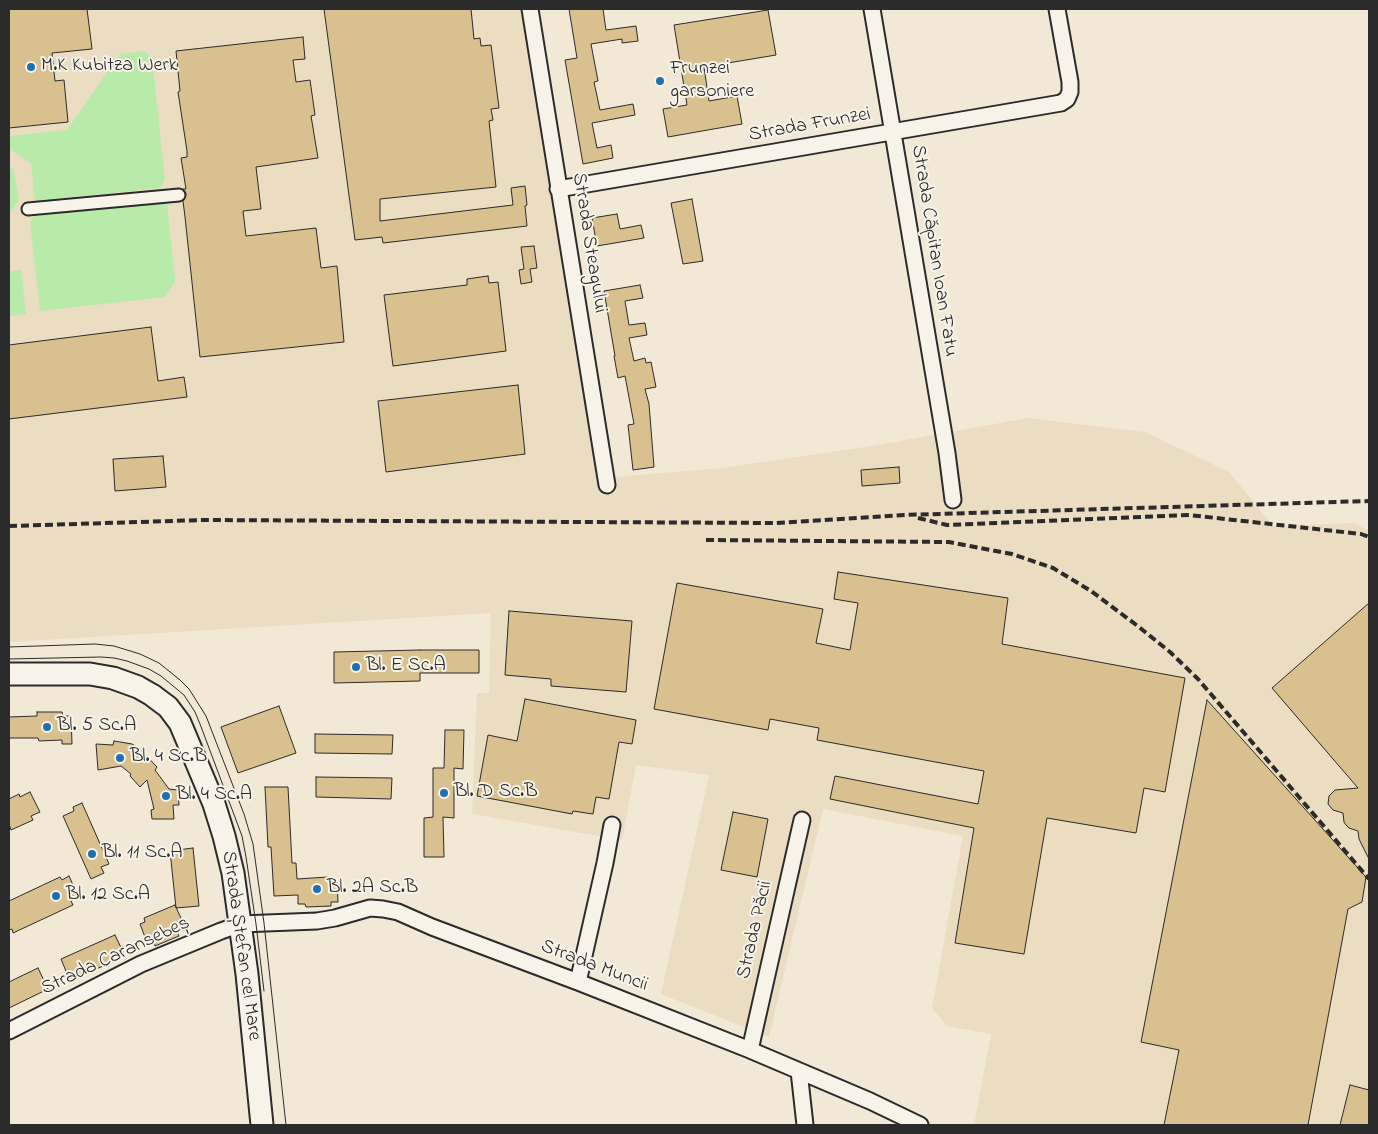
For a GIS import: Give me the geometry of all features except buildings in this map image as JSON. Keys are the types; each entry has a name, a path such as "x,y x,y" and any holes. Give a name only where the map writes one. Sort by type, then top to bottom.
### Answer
{"main road":[{"name":"Strada Ștefan cel Mare","path":"9,674 90,674 113,678 138,687 152,695 168,707 177,718 214,804 229,855 241,924 262,1125"}],"street":[{"name":"Strada Steagului","path":"530,9 607,485"},
{"name":"Strada Căpitan Ioan Fatu","path":"872,9 953,500"},
{"name":"Strada Frunzei","path":"558,189 1060,103 1067,99 1070,92 1070,82 1057,9"},
{"path":"28,209 179,194"},
{"name":"Strada Păcii","path":"750,1050 802,820"},
{"path":"578,982 612,825"},
{"name":"Strada Muncii","path":"241,924 317,921 370,908 383,908 398,912 432,927 750,1050 870,1101 920,1125"},
{"name":"Strada Caransebeș","path":"9,1031 141,964 241,924"},
{"path":"799,1071 805,1125"}],"shaded area":[{"path":"9,9 522,9 613,477 722,468 872,446 1028,418 1145,432 1229,472 1273,526 1354,523 1369,531 1369,1125 974,1125 991,1034 947,1026 932,1008 963,836 823,809 769,1037 661,994 709,775 636,765 622,840 472,814 477,693 489,693 491,613 9,642"}],"green space":[{"path":"144,51 152,58 165,179 160,188 35,201 31,163 9,149 9,136 67,130 120,54"},
{"path":"9,167 13,169 19,200 9,214"},
{"path":"167,202 175,281 165,297 40,311 30,222 36,215"},
{"path":"21,270 26,314 9,316 9,272"}],"tram line":[{"path":"9,647 95,644 114,646 140,654 159,663 180,680 189,689 206,716 244,814 253,844 264,923 286,1125"},
{"path":"9,659 114,658 149,669 161,676 184,695 200,724 242,836 264,991"}],"railway":[{"path":"9,526 204,520 775,523 904,515 1369,501"},
{"path":"918,518 947,525 1189,515 1361,534 1369,537"},
{"path":"706,540 949,542 1012,554 1053,568 1091,591 1139,627 1170,652 1198,679 1369,879"}],"place":[{"name":"M.K Kubitza Werk","path":"31,67"},
{"name":"Frunzei garsoniere","path":"660,81"},
{"name":"Bl. E Sc.A","path":"356,667"},
{"name":"Bl. 5 Sc.A","path":"47,727"},
{"name":"Bl. 4 Sc.B","path":"120,758"},
{"name":"Bl. D Sc.B","path":"444,793"},
{"name":"Bl. 4 Sc.A","path":"166,796"},
{"name":"Bl. 11 Sc.A","path":"92,854"},
{"name":"Bl. 2A Sc.B","path":"317,889"},
{"name":"Bl. 12 Sc.A","path":"56,896"}]}
